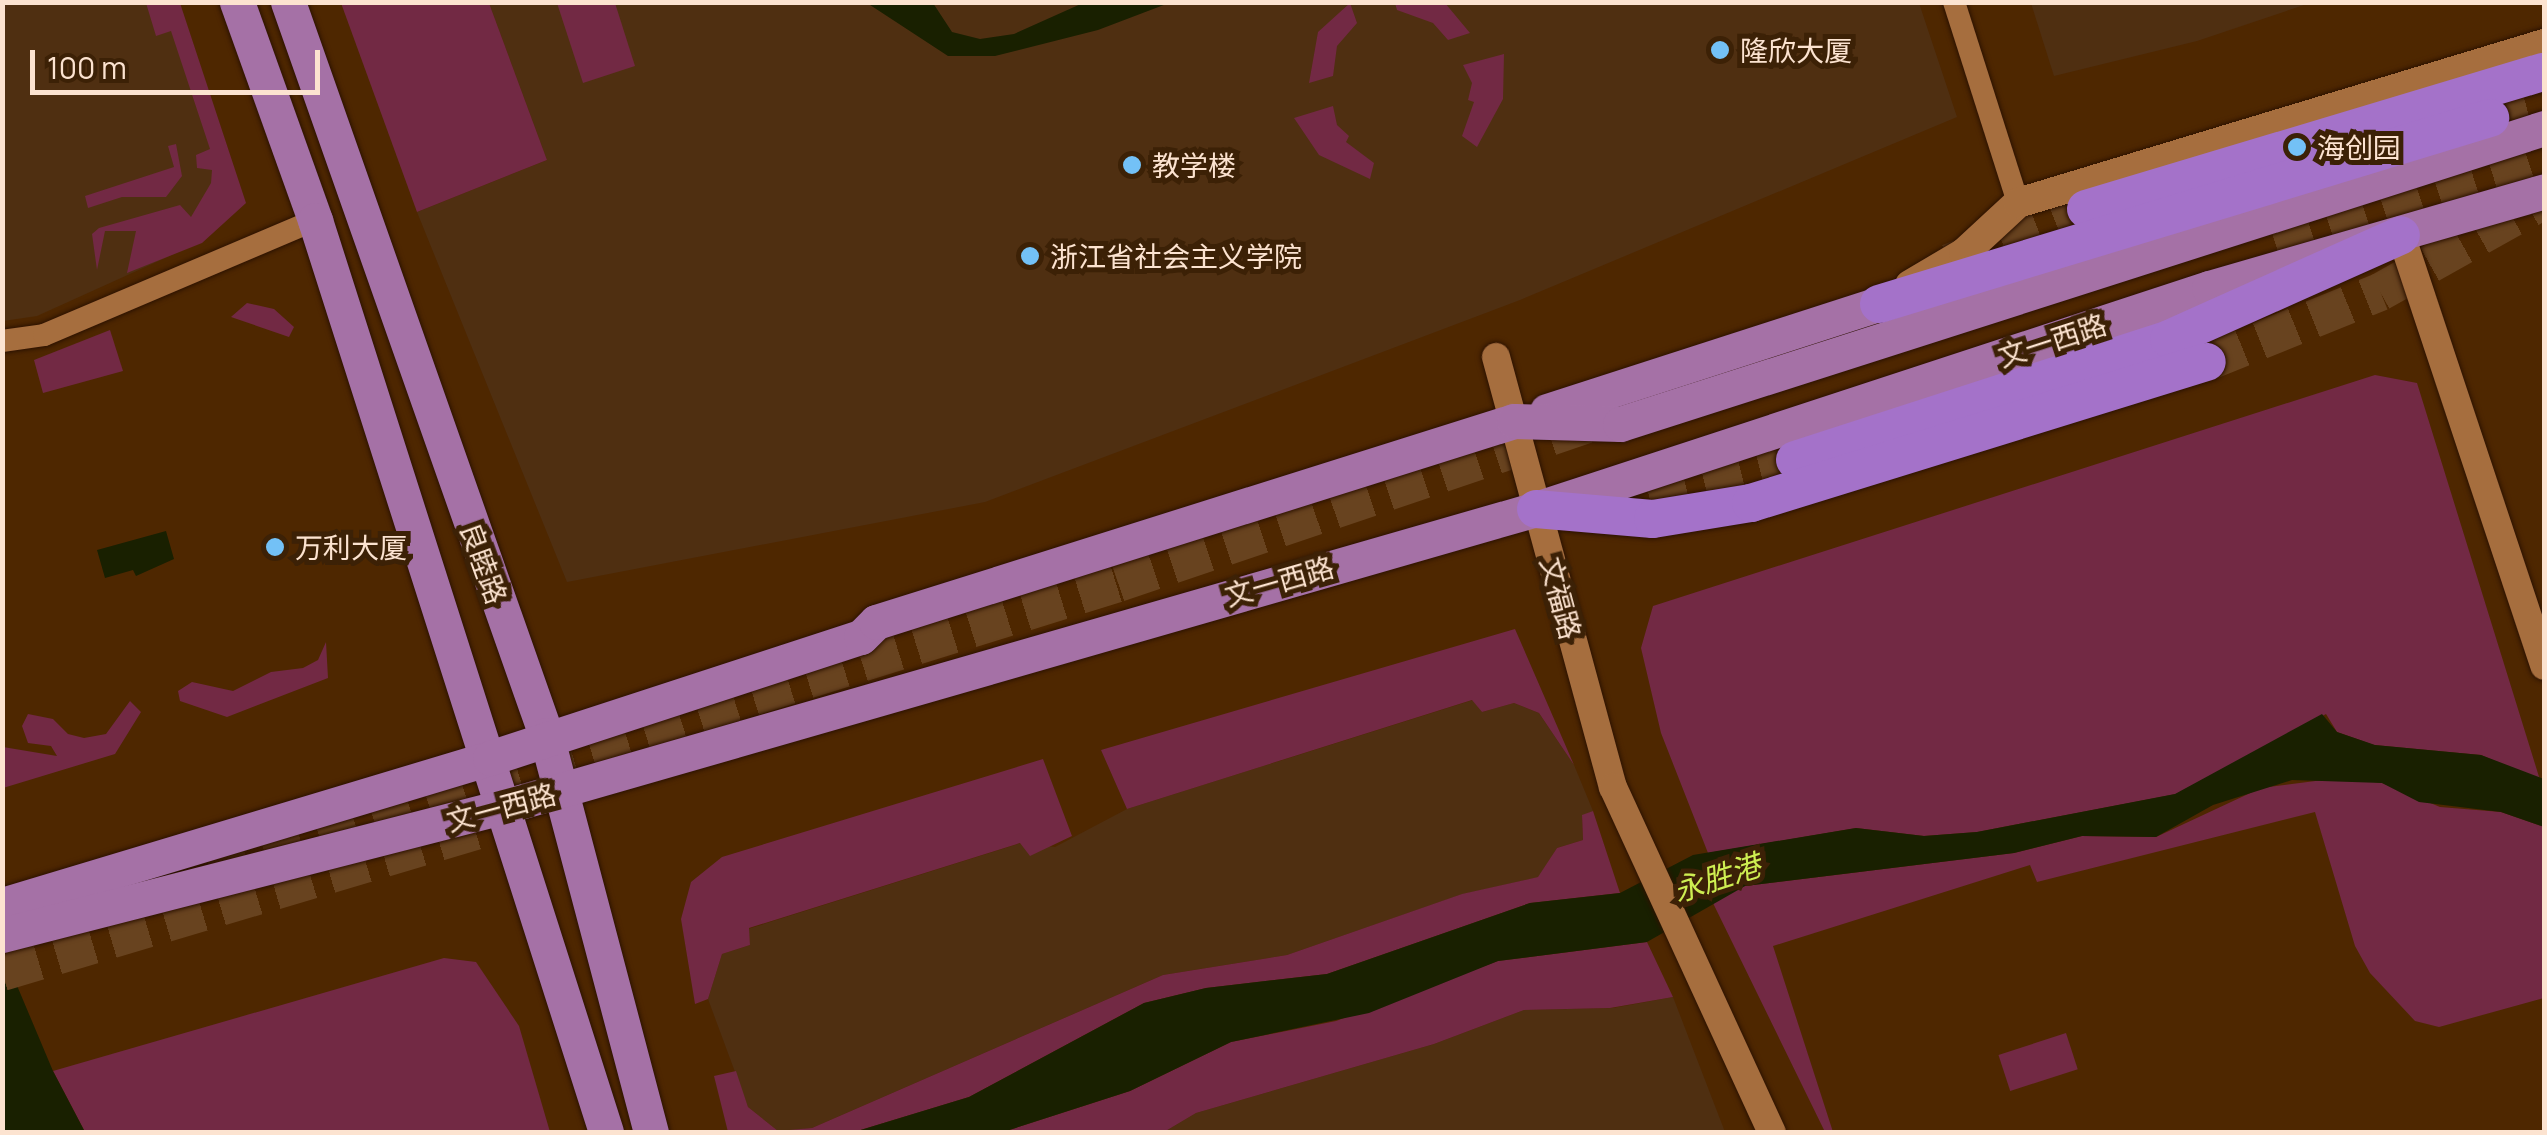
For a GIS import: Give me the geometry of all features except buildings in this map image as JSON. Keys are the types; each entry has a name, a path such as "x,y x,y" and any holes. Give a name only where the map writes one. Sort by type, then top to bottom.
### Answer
{"highway":[{"path":"2086,209 2544,72"},
{"path":"1879,304 2490,118"},
{"path":"1795,460 2169,340 2400,234"},
{"path":"1536,508 1652,519 1751,503 2207,362"}],"main road":[{"name":"良睦路","path":"237,2 315,220 506,806 606,1132"},
{"name":"良睦路","path":"288,2 546,735 650,1132"},
{"path":"1879,304 1964,253 2018,203 2544,44"},
{"name":"文一西路","path":"1514,422 1620,424 2544,128"},
{"name":"文一西路","path":"10,918 559,791 1536,508 2209,288 2544,191"},
{"name":"文一西路","path":"10,918 490,758 546,735 861,637 889,618 1879,304"}],"street":[{"path":"1954,2 2018,203"},
{"path":"2,342 59,329 315,220"},
{"path":"2400,234 2544,666"},
{"name":"文福路","path":"1496,358 1632,836 1694,958 1772,1132"}],"shaded area":[{"path":"2031,2 2310,3 2197,41 2054,76"},
{"path":"3,3 175,3 243,196 205,240 37,316 3,321"},
{"path":"146,3 180,3 246,203 202,243 127,273 136,231 105,231 97,270 92,234 99,228 180,205 191,217 211,183 212,170 197,168 196,155 210,149 171,31 156,36"},
{"path":"341,3 489,3 547,160 417,212"},
{"name":"浙江省社会主义学院","path":"489,3 1919,3 1957,117 1520,300 985,502 567,582 417,212 547,160"},
{"path":"557,3 615,3 635,66 583,83"},
{"path":"1350,3 1357,23 1337,46 1333,76 1309,83 1318,32"},
{"path":"1395,3 1445,3 1470,33 1448,40 1433,23 1397,10"},
{"path":"1504,54 1503,99 1477,147 1462,136 1474,102 1468,100 1472,83 1463,65"},
{"path":"1333,106 1337,125 1349,136 1346,142 1374,163 1370,179 1319,155 1294,118"},
{"path":"176,144 182,176 166,197 122,197 88,208 85,196 174,167 168,146"},
{"path":"247,303 274,309 294,327 289,337 231,317"},
{"path":"110,330 123,371 43,393 34,360"},
{"path":"2375,375 2417,383 2540,780 2481,755 2374,745 2337,732 2326,714 2176,794 1977,832 1924,836 1856,828 1708,853 1661,733 1641,648 1653,606"},
{"path":"1515,629 1574,765 1539,713 1514,703 1482,712 1472,700 1127,809 1101,750"},
{"path":"326,642 328,678 227,717 180,701 178,691 192,682 233,691 271,672 303,668 318,660"},
{"path":"1473,700 1482,712 1514,703 1539,713 1574,765 1593,811 1582,816 1583,840 1557,848 1539,877 1460,895 1287,955 1163,975 812,1128 779,1132 748,1107 708,999 722,954 750,945 748,929 1021,843 1055,847 1127,809"},
{"path":"130,701 141,712 115,754 3,788 3,747 57,756 51,746 28,743 22,726 28,714 53,719 68,734 84,738 106,734"},
{"path":"1043,759 1072,836 1030,856 1020,843 749,928 750,945 722,954 708,999 695,1004 681,919 691,882 722,857"},
{"path":"2339,778 2382,783 2440,807 2501,812 2544,827 2544,998 2439,1027 2415,1021 2370,973 2355,946 2315,812 2037,882 2030,865 1773,946 1833,1132 1825,1132 1712,901 1745,886 2014,853 2082,836 2156,837 2261,788"},
{"path":"1593,811 1620,893 1530,903 1327,974 1206,988 1144,1003 969,1097 854,1132 728,1132 714,1076 736,1071 748,1107 778,1131 812,1128 1163,975 1287,955 1462,894 1538,877 1557,848 1583,840 1582,815"},
{"path":"1647,942 1673,997 1610,1008 1524,1010 1434,1044 1196,1113 1164,1132 1003,1132 1130,1091 1231,1042 1336,1021 1498,961"},
{"path":"444,958 476,962 519,1026 550,1132 85,1132 53,1071"},
{"path":"1673,997 1725,1132 1164,1132 1196,1113 1434,1044 1524,1010 1613,1008"},
{"path":"2066,1033 2078,1069 2010,1091 1998,1055"}],"water":[{"path":"867,3 933,3 952,32 980,39 1014,34 1083,3 1169,3 1098,30 995,56 948,56"},
{"path":"166,531 174,559 136,576 133,570 105,578 97,550"},
{"name":"永胜港","path":"2322,714 2337,732 2375,745 2481,755 2544,779 2544,827 2501,812 2419,802 2382,783 2292,780 2213,805 2156,837 2082,836 2014,853 1745,886 1647,942 1498,961 1369,1013 1231,1042 1130,1091 1003,1132 854,1132 969,1097 1144,1003 1206,988 1327,974 1530,903 1620,893 1693,855 1856,828 1924,836 1977,832 2175,794"},
{"path":"2,950 53,1071 85,1132 3,1132"}],"tunnel":[{"path":"2490,118 2544,104"},
{"path":"2278,252 2544,164"},
{"path":"2207,362 2380,292 2544,200"},
{"path":"1949,263 2086,209"},
{"path":"209,866 1118,583 1590,423"},
{"path":"1594,511 1795,460"},
{"path":"2,972 522,817"}],"place":[{"name":"隆欣大厦","path":"1720,50"},
{"name":"海创园","path":"2297,147"},
{"name":"教学楼","path":"1132,165"},
{"name":"浙江省社会主义学院","path":"1030,256"},
{"name":"万利大厦","path":"275,547"}]}
